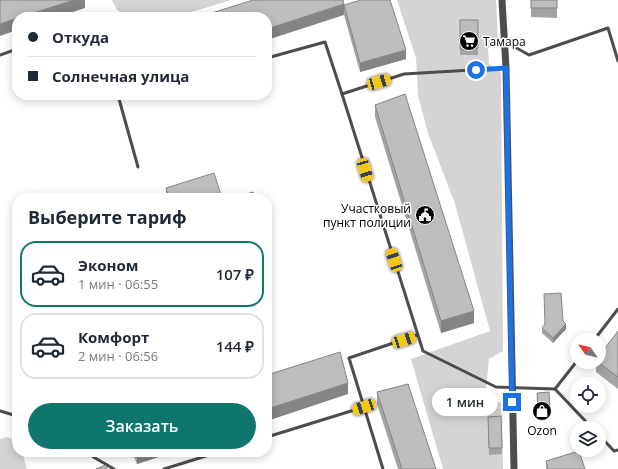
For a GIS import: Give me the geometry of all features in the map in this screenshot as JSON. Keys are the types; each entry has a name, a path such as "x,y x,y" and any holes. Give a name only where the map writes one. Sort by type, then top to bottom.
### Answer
{"street":[{"path":"502,0 506,68 514,469"}],"lane":[{"path":"504,42 530,55 608,28 618,61"},
{"path":"272,57 325,42 423,351 496,387 555,389 585,421"},
{"path":"0,55 12,51"},
{"path":"342,94 404,74 506,68"},
{"path":"119,100 138,167"},
{"path":"599,333 618,309"},
{"path":"383,469 349,358 418,335"},
{"path":"555,389 571,369"},
{"path":"272,435 364,407"},
{"path":"0,411 12,415"},
{"path":"606,442 614,451 618,450"},
{"path":"94,457 114,469"},
{"path":"164,469 203,457"}],"shaded area":[{"path":"112,0 231,0 191,12 120,12 117,10"},
{"path":"397,0 496,0 498,41 488,48 489,64 501,73 503,351 489,359 486,389 502,405 503,469 443,469 411,359 490,331 455,204 428,133 418,96 416,58"},
{"path":"7,437 12,439 12,457 23,457 27,469 0,469 0,439"}],"building":[{"path":"0,0 74,0 37,12 12,12 12,20 0,24"},
{"path":"253,0 343,0 344,4 272,27 272,12 215,12"},
{"path":"361,0 390,0 406,50 360,63 344,5"},
{"path":"531,0 557,0 557,8 531,8"},
{"name":"Тамара","path":"460,20 478,20 478,48 460,49"},
{"path":"405,94 474,311 441,321 375,105"},
{"path":"214,173 220,193 168,193 166,188"},
{"path":"561,293 563,321 566,324 553,338 542,328 545,324 544,294"},
{"path":"618,331 618,377 606,368 606,347"},
{"path":"340,352 348,383 272,407 272,373"},
{"path":"408,384 436,469 402,469 377,392"},
{"path":"549,392 550,410 538,411 537,393"},
{"path":"501,416 502,448 489,448 488,417"},
{"path":"570,454 570,457 581,457 585,469 548,469 546,461"},
{"path":"106,465 107,469 96,469"}],"place":[{"name":"Тамара","path":"469,41"},
{"name":"Участковый пункт полиции","path":"425,215"},
{"name":"Ozon","path":"542,411"}],"route":[{"path":"476,70 506,68 512,402"}]}
